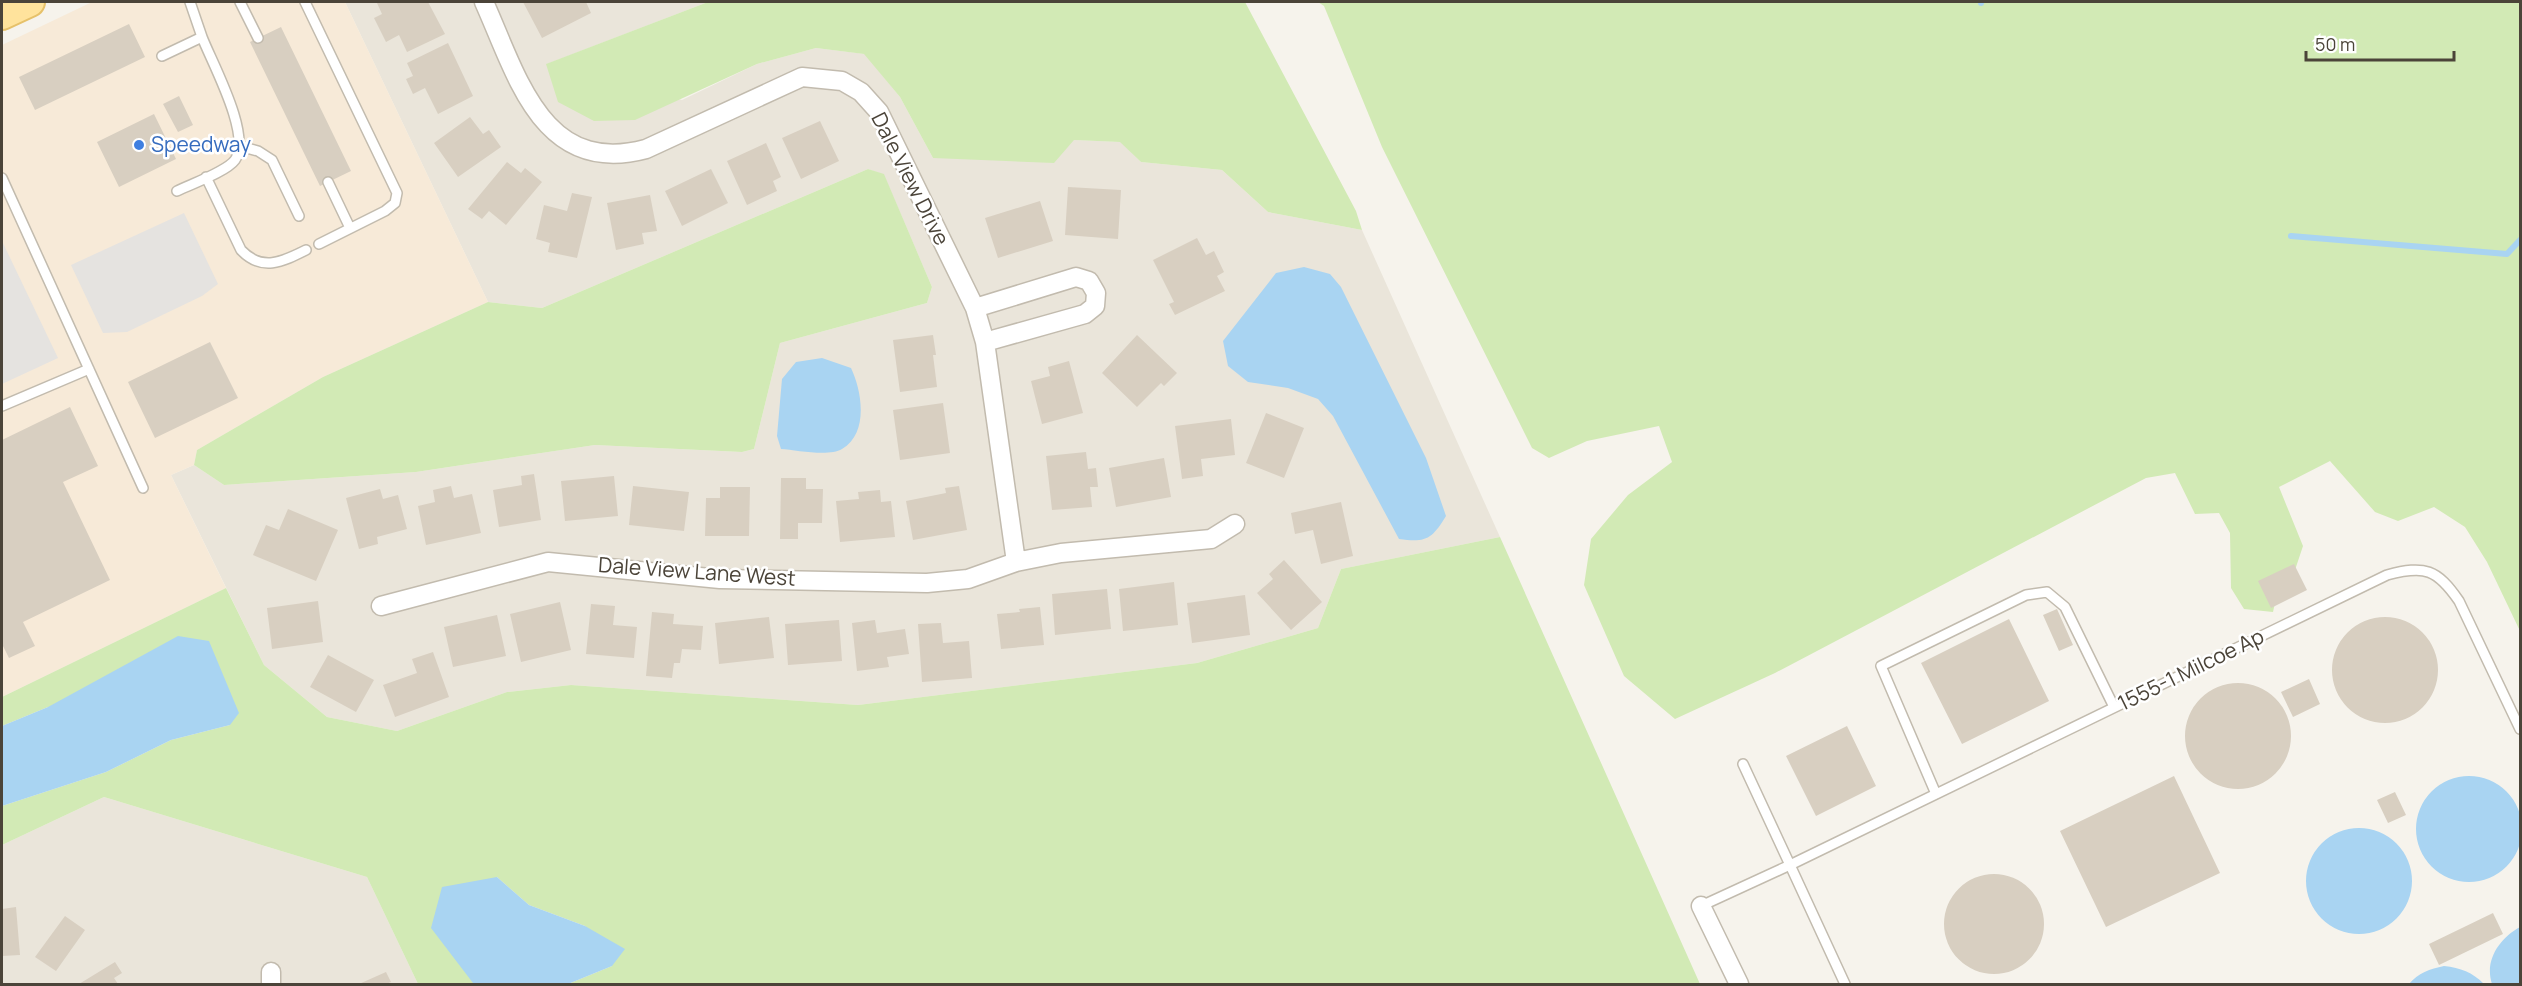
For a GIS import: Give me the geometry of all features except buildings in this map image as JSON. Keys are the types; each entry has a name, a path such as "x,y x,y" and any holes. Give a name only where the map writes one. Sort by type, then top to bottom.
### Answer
{"main road":[{"path":"2,15 30,2"}],"street":[{"name":"Dale View Drive","path":"484,2 528,98 540,118 554,133 587,151 627,154 646,149 802,77 842,81 861,92 879,112 975,308 985,342 1016,562"},
{"path":"975,308 1076,277 1089,281 1096,293 1095,306 1085,314 985,342"},
{"name":"Dale View Lane West","path":"381,606 548,562 720,579 927,584 968,579 1016,562 1062,553 1211,539 1236,524"},
{"path":"1701,906 1739,984"}],"lane":[{"path":"177,190 235,160 239,132 234,113 190,2"},
{"path":"240,2 258,38"},
{"path":"305,2 398,193 395,203 385,211 319,244"},
{"path":"162,56 202,37"},
{"path":"238,146 258,151 272,160 298,216"},
{"path":"206,177 241,250 250,259 262,263 281,262 306,250"},
{"path":"2,178 143,488"},
{"path":"328,182 350,228"},
{"path":"2,406 89,369"},
{"name":"1555-1 Milcoe Ap","path":"1701,906 1790,865 2387,574 2412,568 2431,571 2447,583 2459,601 2520,729"},
{"path":"1936,794 1881,666 2026,595 2047,592 2065,608 2114,707"},
{"path":"1743,764 1845,984"}],"shaded area":[{"path":"92,2 345,2 488,302 323,377 197,450 194,465 171,475 226,588 2,697 2,45"},
{"path":"345,2 708,2 547,64 682,100 757,64 816,48 865,54 900,97 933,158 1074,140 1121,142 1141,162 1222,170 1268,212 1362,230 1500,537 1341,569 1318,628 1197,663 858,705 571,685 507,692 397,731 327,717 264,665 171,475 194,465 224,485 416,472 595,445 742,452 754,449 780,343 927,303 932,287 884,175 868,169 542,308 488,302"},
{"path":"184,213 218,284 202,296 127,332 103,333 71,265"},
{"path":"2,241 58,358 2,384"},
{"path":"104,797 367,877 418,984 2,984 2,845"}],"green space":[{"path":"708,2 1245,2 1356,211 1362,230 1268,212 1222,170 1141,162 1120,142 1074,140 1054,163 933,158 900,97 864,54 816,48 757,64 635,120 594,121 558,102 546,64"},
{"path":"1318,2 2520,2 2520,631 2487,562 2465,527 2434,507 2398,521 2375,512 2330,461 2279,487 2303,546 2293,576 2278,589 2273,612 2244,609 2231,588 2230,533 2219,513 2195,514 2175,473 2146,478 1775,673 1675,719 1624,676 1584,585 1591,539 1628,495 1672,462 1659,426 1587,441 1549,458 1532,448 1382,147 1324,6"},
{"path":"868,169 884,174 932,287 927,303 780,343 754,449 742,452 595,445 416,472 224,485 194,465 197,450 323,377 488,302 542,308"},
{"path":"1500,537 1700,984 568,984 612,966 585,926 529,905 497,877 473,983 492,984 418,984 367,877 104,797 2,845 2,806 106,772 171,740 230,725 48,707 2,726 2,697 226,588 264,665 327,717 397,731 507,692 571,685 858,705 1197,663 1318,628 1341,569"}],"water":[{"path":"1304,267 1330,274 1341,287 1426,458 1446,516 1437,530 1427,538 1422,540 1399,539 1333,416 1318,399 1288,388 1248,382 1228,366 1223,341 1276,273"},
{"path":"822,358 851,368 858,388 861,411 856,433 851,442 842,449 829,453 781,449 777,436 782,379 796,362"},
{"path":"178,636 209,641 239,713 230,725 171,740 106,772 2,806 2,726 48,707"},
{"path":"2469,776 2489,780 2506,792 2518,809 2522,829 2518,849 2506,866 2489,878 2469,882 2449,878 2432,866 2420,849 2416,829 2420,809 2432,792 2449,780"},
{"path":"2359,828 2379,832 2396,844 2408,861 2412,881 2408,901 2396,918 2379,930 2359,934 2339,930 2322,918 2310,901 2306,881 2310,861 2322,844 2339,832"},
{"path":"497,877 529,905 585,926 625,949 612,966 568,984 473,983 431,928 442,887"},
{"path":"2520,927 2520,984 2492,984 2490,967 2492,958 2506,937"},
{"path":"2444,966 2466,971 2484,984 2409,984 2425,972"}],"waterway":[{"path":"2291,236 2507,254 2520,240"}],"place":[{"name":"Speedway","path":"139,145"}]}
